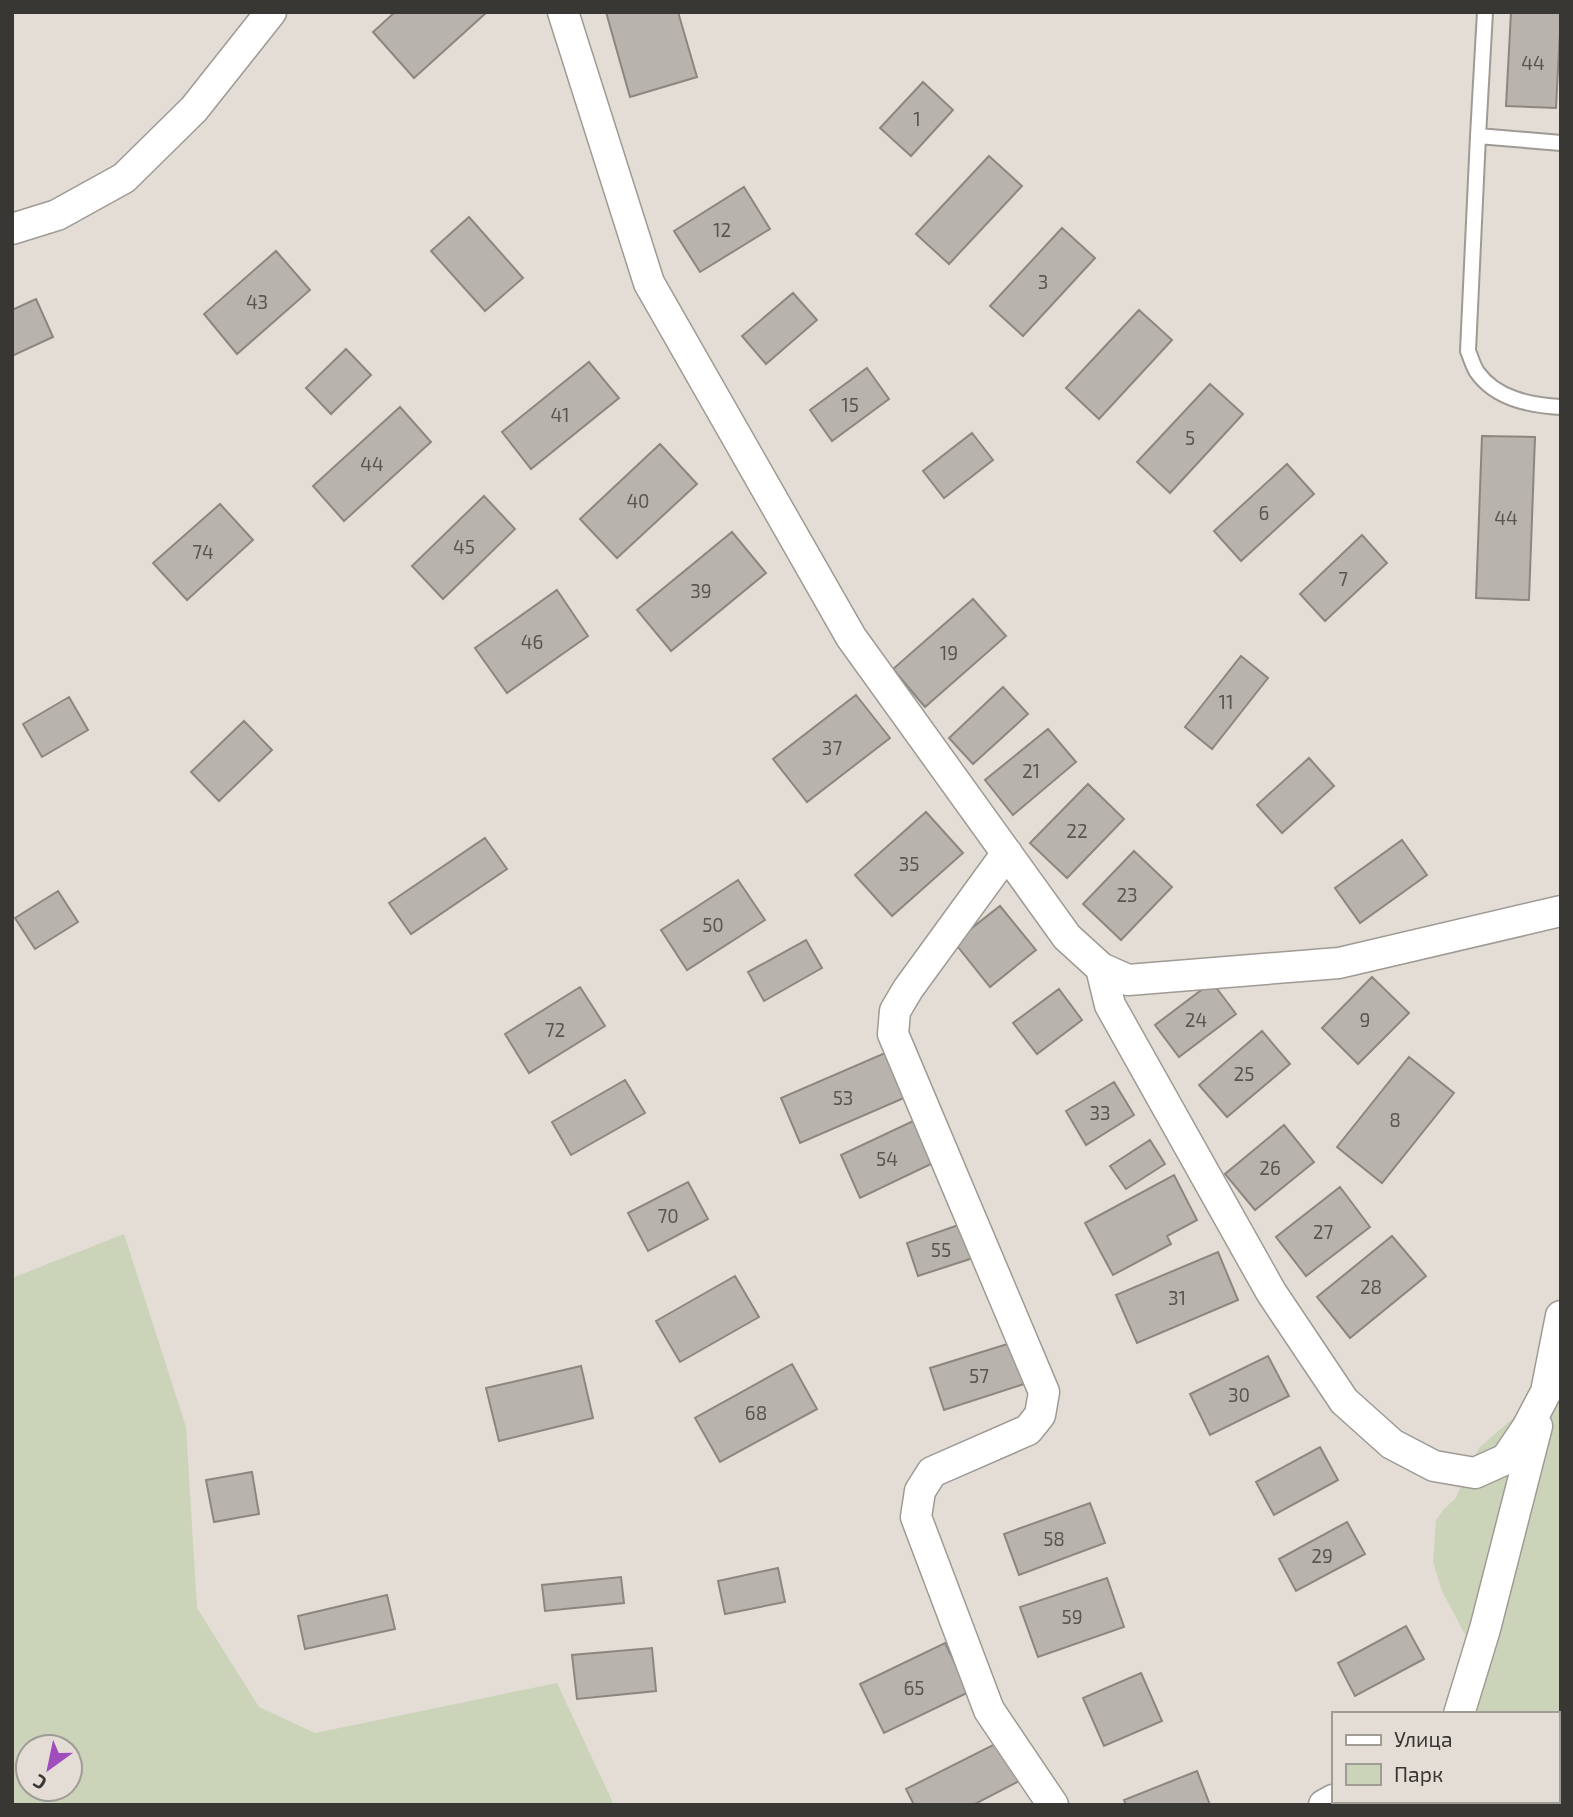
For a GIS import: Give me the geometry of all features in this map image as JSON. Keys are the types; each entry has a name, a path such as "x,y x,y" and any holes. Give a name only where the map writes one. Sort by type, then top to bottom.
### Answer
{"street":[{"path":"12,229 57,215 124,178 194,109 271,12"},
{"path":"563,12 649,283 851,636 1067,937 1101,968 1128,980 1339,963 1561,911"},
{"path":"1007,853 908,989 895,1011 893,1034 1044,1392 1040,1415 1028,1430 932,1472 920,1491 916,1517 989,1710 1053,1805"},
{"path":"1101,968 1110,1005 1271,1292 1344,1401 1392,1444 1434,1466 1475,1473 1506,1459 1527,1428 1546,1392"},
{"path":"1460,1712 1485,1629 1546,1392 1561,1316"}],"lane":[{"path":"1485,12 1468,351 1477,372 1499,392 1530,405 1561,407"},
{"path":"1478,136 1561,143"}],"green space":[{"path":"124,1234 186,1427 197,1608 259,1707 315,1733 557,1683 614,1805 12,1805 12,1278"},
{"path":"1561,1376 1561,1805 1335,1805 1559,1803 1559,1712 1454,1712 1468,1650 1466,1636 1442,1591 1433,1562 1436,1520 1455,1499 1479,1448"}],"building":[{"path":"395,12 487,12 414,78 373,32"},
{"path":"606,12 678,12 697,77 630,97"},
{"path":"1511,12 1561,12 1556,108 1506,106"},
{"path":"923,82 953,110 911,156 880,128"},
{"path":"989,156 1022,186 949,264 916,234"},
{"path":"744,187 770,229 700,272 674,231"},
{"path":"469,217 523,278 485,311 431,251"},
{"path":"1062,228 1095,258 1023,336 990,306"},
{"path":"276,251 310,290 237,354 204,314"},
{"path":"793,293 817,320 766,364 742,336"},
{"path":"36,299 53,337 12,356 12,310"},
{"path":"1139,310 1172,340 1099,419 1066,388"},
{"path":"346,349 371,375 331,414 306,388"},
{"path":"589,362 619,398 531,469 502,432"},
{"path":"867,368 889,399 832,441 810,410"},
{"path":"1210,384 1243,414 1170,493 1137,462"},
{"path":"400,407 431,442 344,521 313,486"},
{"path":"972,433 993,460 944,498 923,471"},
{"path":"1482,436 1535,437 1529,600 1476,598"},
{"path":"660,444 697,484 617,558 580,519"},
{"path":"1287,464 1314,494 1241,561 1214,531"},
{"path":"484,496 515,529 443,599 412,566"},
{"path":"220,504 253,540 187,600 153,563"},
{"path":"732,532 766,573 671,651 637,610"},
{"path":"1362,535 1387,563 1325,621 1300,594"},
{"path":"557,590 588,636 507,693 475,648"},
{"path":"973,599 1006,636 925,707 893,669"},
{"path":"1241,656 1268,678 1212,749 1185,727"},
{"path":"1003,687 1028,714 973,764 949,738"},
{"path":"856,695 890,738 807,802 773,759"},
{"path":"69,697 88,730 42,757 23,724"},
{"path":"244,721 272,750 219,801 191,772"},
{"path":"1048,729 1076,762 1013,815 985,780"},
{"path":"1309,758 1334,786 1282,833 1257,805"},
{"path":"1088,784 1124,819 1067,878 1030,843"},
{"path":"926,812 963,853 892,916 855,875"},
{"path":"485,838 507,869 411,934 389,903"},
{"path":"1402,840 1427,875 1360,923 1335,888"},
{"path":"1134,851 1172,887 1121,940 1083,904"},
{"path":"738,880 765,920 687,970 661,930"},
{"path":"58,891 78,922 35,949 15,918"},
{"path":"1000,906 1036,950 990,987 954,942"},
{"path":"806,940 822,968 764,1001 748,972"},
{"path":"1372,977 1409,1013 1358,1064 1322,1028"},
{"path":"1212,982 1236,1014 1179,1057 1155,1025"},
{"path":"580,987 605,1026 529,1073 505,1034"},
{"path":"1059,989 1082,1020 1037,1054 1013,1023"},
{"path":"1262,1031 1290,1064 1227,1117 1199,1085"},
{"path":"885,1053 904,1098 800,1143 781,1098"},
{"path":"1409,1057 1454,1093 1382,1183 1337,1147"},
{"path":"625,1080 645,1113 571,1155 552,1122"},
{"path":"1114,1082 1134,1115 1086,1145 1066,1111"},
{"path":"913,1121 933,1163 860,1198 841,1155"},
{"path":"1284,1125 1314,1162 1255,1210 1225,1174"},
{"path":"1150,1140 1165,1164 1126,1189 1110,1166"},
{"path":"1174,1175 1197,1220 1167,1236 1171,1244 1113,1275 1085,1223"},
{"path":"688,1182 708,1219 648,1251 628,1213"},
{"path":"1340,1187 1370,1227 1306,1276 1276,1237"},
{"path":"964,1223 976,1257 918,1276 907,1243"},
{"path":"1392,1236 1426,1276 1350,1338 1317,1297"},
{"path":"1218,1252 1238,1300 1137,1343 1116,1295"},
{"path":"735,1276 759,1317 680,1362 656,1321"},
{"path":"1014,1342 1027,1383 944,1410 930,1368"},
{"path":"1268,1356 1289,1396 1210,1435 1190,1394"},
{"path":"792,1364 817,1409 720,1462 695,1418"},
{"path":"581,1366 593,1418 499,1441 486,1388"},
{"path":"1320,1447 1338,1480 1274,1515 1256,1482"},
{"path":"252,1472 259,1514 214,1522 206,1480"},
{"path":"1090,1503 1105,1543 1019,1575 1004,1534"},
{"path":"1347,1522 1365,1554 1296,1591 1279,1559"},
{"path":"778,1568 785,1602 725,1614 718,1581"},
{"path":"621,1577 624,1603 545,1611 542,1585"},
{"path":"1107,1578 1124,1627 1038,1657 1020,1607"},
{"path":"387,1595 395,1629 305,1649 298,1616"},
{"path":"1406,1626 1424,1659 1355,1696 1338,1663"},
{"path":"945,1643 969,1692 884,1733 860,1684"},
{"path":"652,1648 656,1691 577,1699 572,1655"},
{"path":"1141,1673 1162,1721 1104,1746 1083,1698"},
{"path":"1001,1741 1021,1780 973,1805 914,1805 906,1789"},
{"path":"1197,1771 1210,1805 1126,1805 1124,1800"}]}
